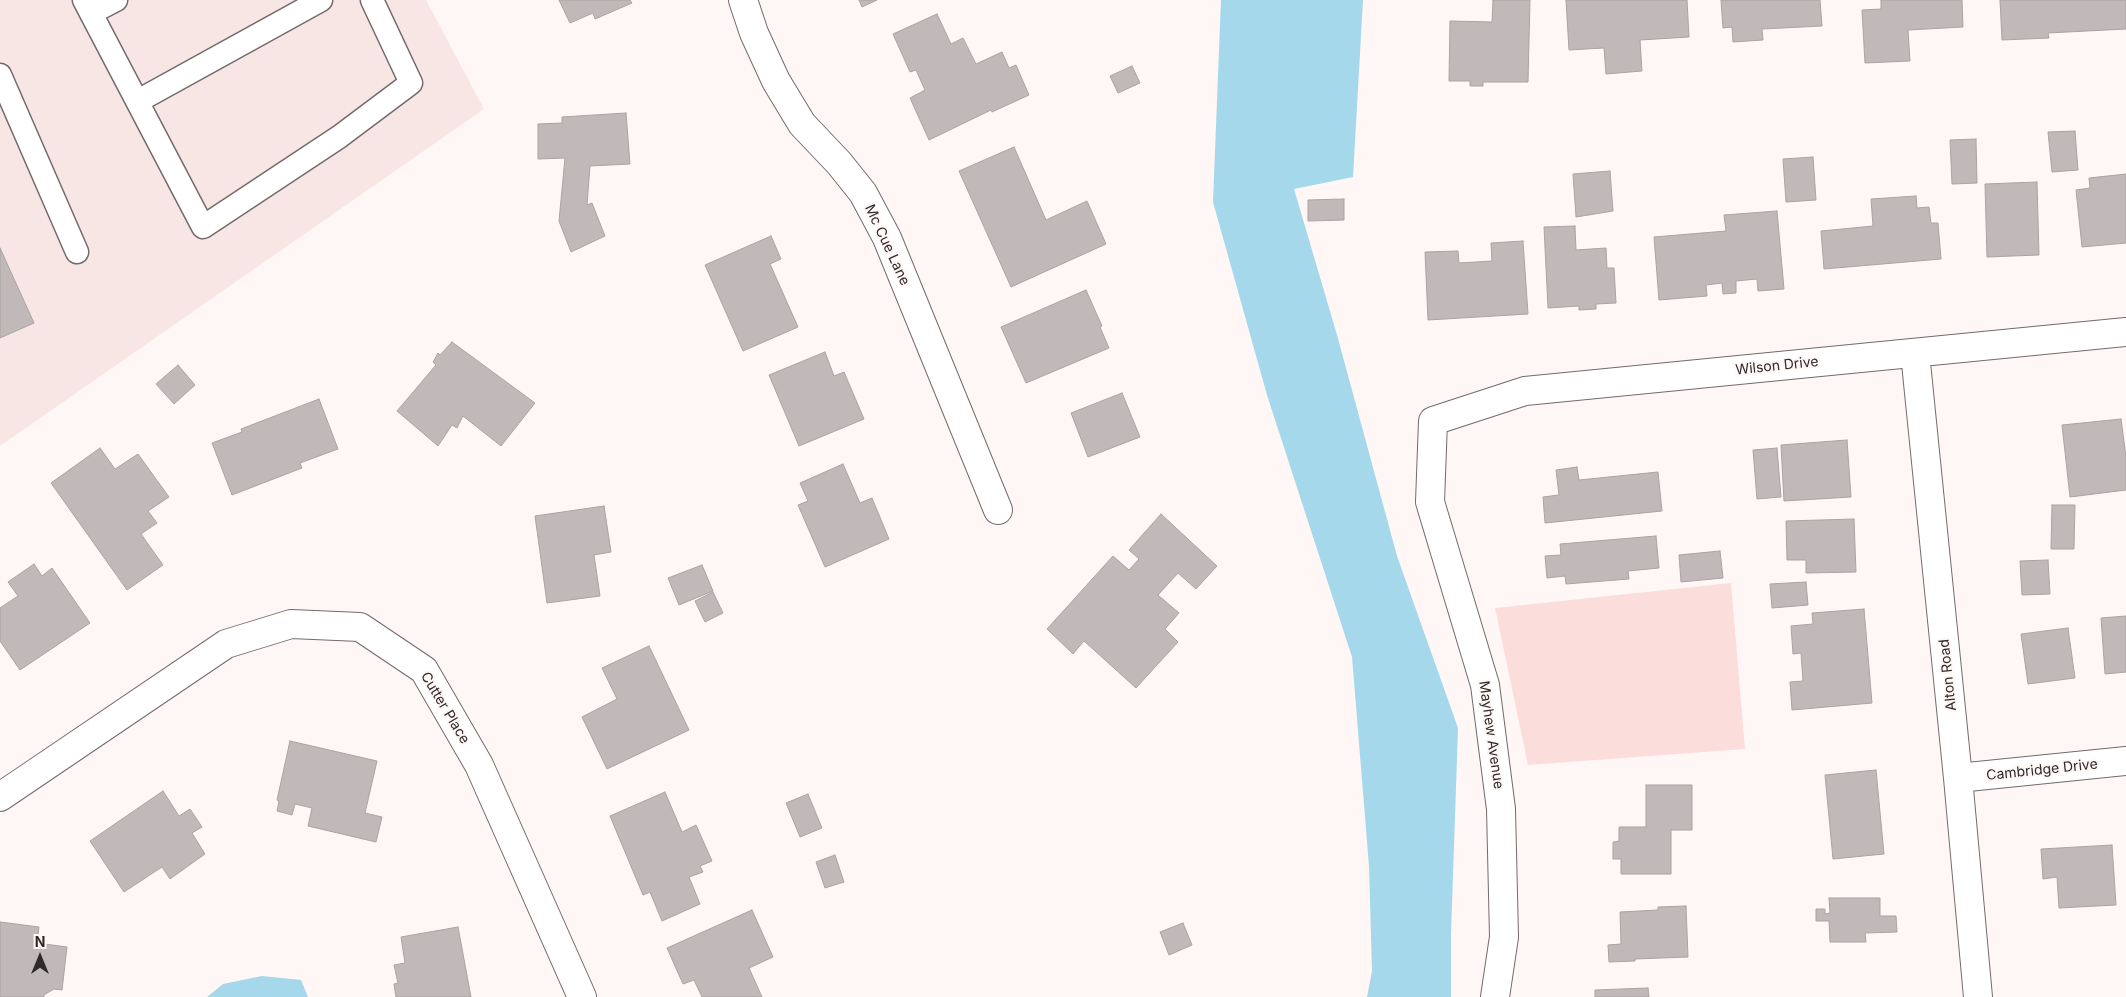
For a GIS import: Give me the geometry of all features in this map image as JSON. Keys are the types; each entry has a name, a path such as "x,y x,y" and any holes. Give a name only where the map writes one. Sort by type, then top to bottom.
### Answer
{"street":[{"name":"Mc Cue Lane","path":"743,0 754,33 776,80 802,124 839,163 863,193 887,238 998,510"},
{"name":"Wilson Drive","path":"1432,420 1525,392 2126,332"},
{"name":"Alton Road","path":"1915,352 1978,997"},
{"name":"Mayhew Avenue","path":"1432,420 1430,502 1485,685 1501,809 1504,937 1496,997"},
{"name":"Cutter Place","path":"0,797 226,644 291,624 360,627 424,670 479,765 582,997"},
{"name":"Cambridge Drive","path":"1958,778 2126,761"}],"lane":[{"path":"116,0 88,7 204,227 339,137 411,83 372,0"},
{"path":"138,101 321,0"},
{"path":"0,75 77,252"}],"shaded area":[{"path":"0,0 426,0 484,109 0,446"},
{"path":"1731,583 1745,749 1528,765 1495,608"}],"water":[{"path":"1221,0 1363,0 1353,177 1294,189 1337,335 1397,556 1458,728 1451,934 1451,997 1367,997 1372,971 1369,866 1352,657 1267,395 1213,202"},
{"path":"262,976 301,980 308,997 207,997 223,984"}],"building":[{"path":"559,0 630,0 632,3 595,19 593,13 570,23"},
{"path":"859,0 877,0 862,7"},
{"path":"1493,0 1530,0 1528,82 1483,82 1483,86 1470,86 1470,81 1449,81 1450,21 1492,22"},
{"path":"1566,0 1687,0 1689,37 1640,40 1642,71 1606,74 1604,48 1569,50"},
{"path":"1721,0 1820,0 1822,26 1762,29 1763,40 1733,42 1732,27 1723,28"},
{"path":"1881,0 1962,0 1963,27 1908,30 1910,61 1865,63 1862,10 1881,9"},
{"path":"2000,0 2126,0 2126,29 2048,33 2049,38 2002,40"},
{"path":"937,14 951,44 963,38 976,64 1002,52 1009,68 1016,65 1029,95 992,112 991,110 929,140 910,98 925,90 916,70 910,72 893,34"},
{"path":"1132,66 1140,83 1118,93 1110,76"},
{"path":"626,113 630,164 590,166 587,205 592,203 605,236 571,252 559,221 565,158 538,159 538,124 562,123 562,117"},
{"path":"2075,131 2078,170 2052,172 2048,132"},
{"path":"1976,139 1977,183 1952,184 1950,140"},
{"path":"1014,147 1046,220 1087,201 1106,244 1011,287 959,171"},
{"path":"1813,157 1816,200 1786,202 1783,159"},
{"path":"1610,171 1613,211 1576,217 1573,174"},
{"path":"2126,174 2126,243 2082,247 2076,190 2090,188 2089,178"},
{"path":"2037,182 2039,255 1987,257 1985,184"},
{"path":"1916,196 1917,208 1929,207 1931,223 1938,223 1941,259 1824,269 1821,231 1873,226 1871,199"},
{"path":"1344,199 1344,220 1308,221 1308,200"},
{"path":"1777,211 1784,289 1758,291 1757,279 1736,281 1736,293 1723,294 1722,283 1706,285 1707,296 1659,300 1654,237 1726,231 1724,215"},
{"path":"1575,226 1576,250 1606,248 1607,268 1614,268 1616,303 1596,304 1596,309 1579,310 1579,306 1548,308 1544,227"},
{"path":"771,236 781,259 770,264 798,327 743,351 705,265"},
{"path":"1523,241 1528,314 1428,320 1425,252 1458,251 1459,263 1492,261 1491,243"},
{"path":"0,248 34,323 0,338"},
{"path":"1086,290 1102,326 1100,327 1109,348 1026,383 1001,327"},
{"path":"452,342 535,403 501,446 463,416 457,428 452,425 438,446 397,411 436,365 433,362 438,353 440,355"},
{"path":"825,352 834,376 844,372 864,419 799,446 769,375"},
{"path":"178,365 195,385 174,404 156,384"},
{"path":"1122,393 1140,437 1088,457 1071,413"},
{"path":"319,399 338,449 300,463 302,468 232,495 212,443 242,432 241,429"},
{"path":"2121,419 2126,457 2126,490 2070,497 2062,425"},
{"path":"1847,440 1851,497 1784,501 1781,445"},
{"path":"100,448 115,469 138,454 169,497 148,511 157,523 141,534 163,565 127,590 51,483"},
{"path":"1777,448 1781,497 1757,499 1753,450"},
{"path":"843,464 860,503 872,498 889,539 825,567 798,505 808,501 800,483"},
{"path":"1577,467 1579,480 1658,472 1662,511 1545,523 1543,497 1559,495 1556,470"},
{"path":"2052,505 2075,505 2074,549 2051,549"},
{"path":"604,506 611,552 594,555 600,596 547,603 535,516"},
{"path":"1161,514 1217,566 1196,589 1178,573 1158,595 1179,613 1165,629 1178,642 1136,688 1084,641 1073,654 1047,629 1113,556 1129,570 1139,559 1129,550"},
{"path":"1854,519 1856,572 1806,573 1806,560 1787,560 1786,521"},
{"path":"1656,536 1659,568 1628,571 1629,579 1566,584 1565,576 1547,578 1545,556 1561,555 1560,544"},
{"path":"1720,551 1723,578 1681,582 1679,555"},
{"path":"2048,560 2050,594 2022,595 2020,561"},
{"path":"34,564 42,576 52,568 90,623 20,670 0,641 0,608 18,596 8,582"},
{"path":"702,565 713,591 679,605 668,578"},
{"path":"1806,582 1808,605 1772,608 1770,584"},
{"path":"713,592 723,613 705,622 695,601"},
{"path":"1864,609 1872,703 1792,710 1790,682 1803,681 1801,653 1793,654 1791,626 1813,624 1812,613"},
{"path":"2126,616 2126,672 2105,674 2101,618"},
{"path":"2068,628 2075,678 2028,684 2021,634"},
{"path":"649,646 689,730 607,769 582,717 617,699 602,668"},
{"path":"290,741 377,761 365,813 382,817 376,842 308,826 312,808 295,804 292,815 277,811 279,801 277,800"},
{"path":"1876,770 1884,854 1833,859 1825,775"},
{"path":"1646,785 1692,785 1692,830 1671,830 1671,874 1621,874 1621,859 1613,859 1613,842 1619,841 1619,827 1646,827"},
{"path":"163,791 179,816 190,809 202,827 192,833 205,854 170,879 162,867 124,892 90,841"},
{"path":"665,792 682,832 696,825 712,861 700,866 703,872 689,877 700,904 662,921 650,892 643,895 610,816"},
{"path":"808,794 822,828 800,837 786,803"},
{"path":"2112,845 2116,905 2059,908 2057,877 2043,879 2041,849"},
{"path":"835,855 844,882 825,888 816,862"},
{"path":"1829,898 1880,898 1880,916 1896,916 1897,932 1865,933 1866,942 1830,942 1829,921 1816,921 1816,909 1825,909 1825,914 1830,913"},
{"path":"1686,906 1688,957 1609,962 1608,945 1621,944 1620,912 1658,910 1658,907"},
{"path":"752,910 773,957 749,968 762,997 702,997 694,980 683,984 667,948"},
{"path":"0,922 39,927 37,943 67,947 62,990 54,989 44,995 44,997 0,997"},
{"path":"1183,923 1192,945 1169,955 1160,932"},
{"path":"458,927 471,997 396,997 394,984 398,983 394,965 405,963 401,937"},
{"path":"1648,988 1649,997 1595,997 1595,990"}]}
